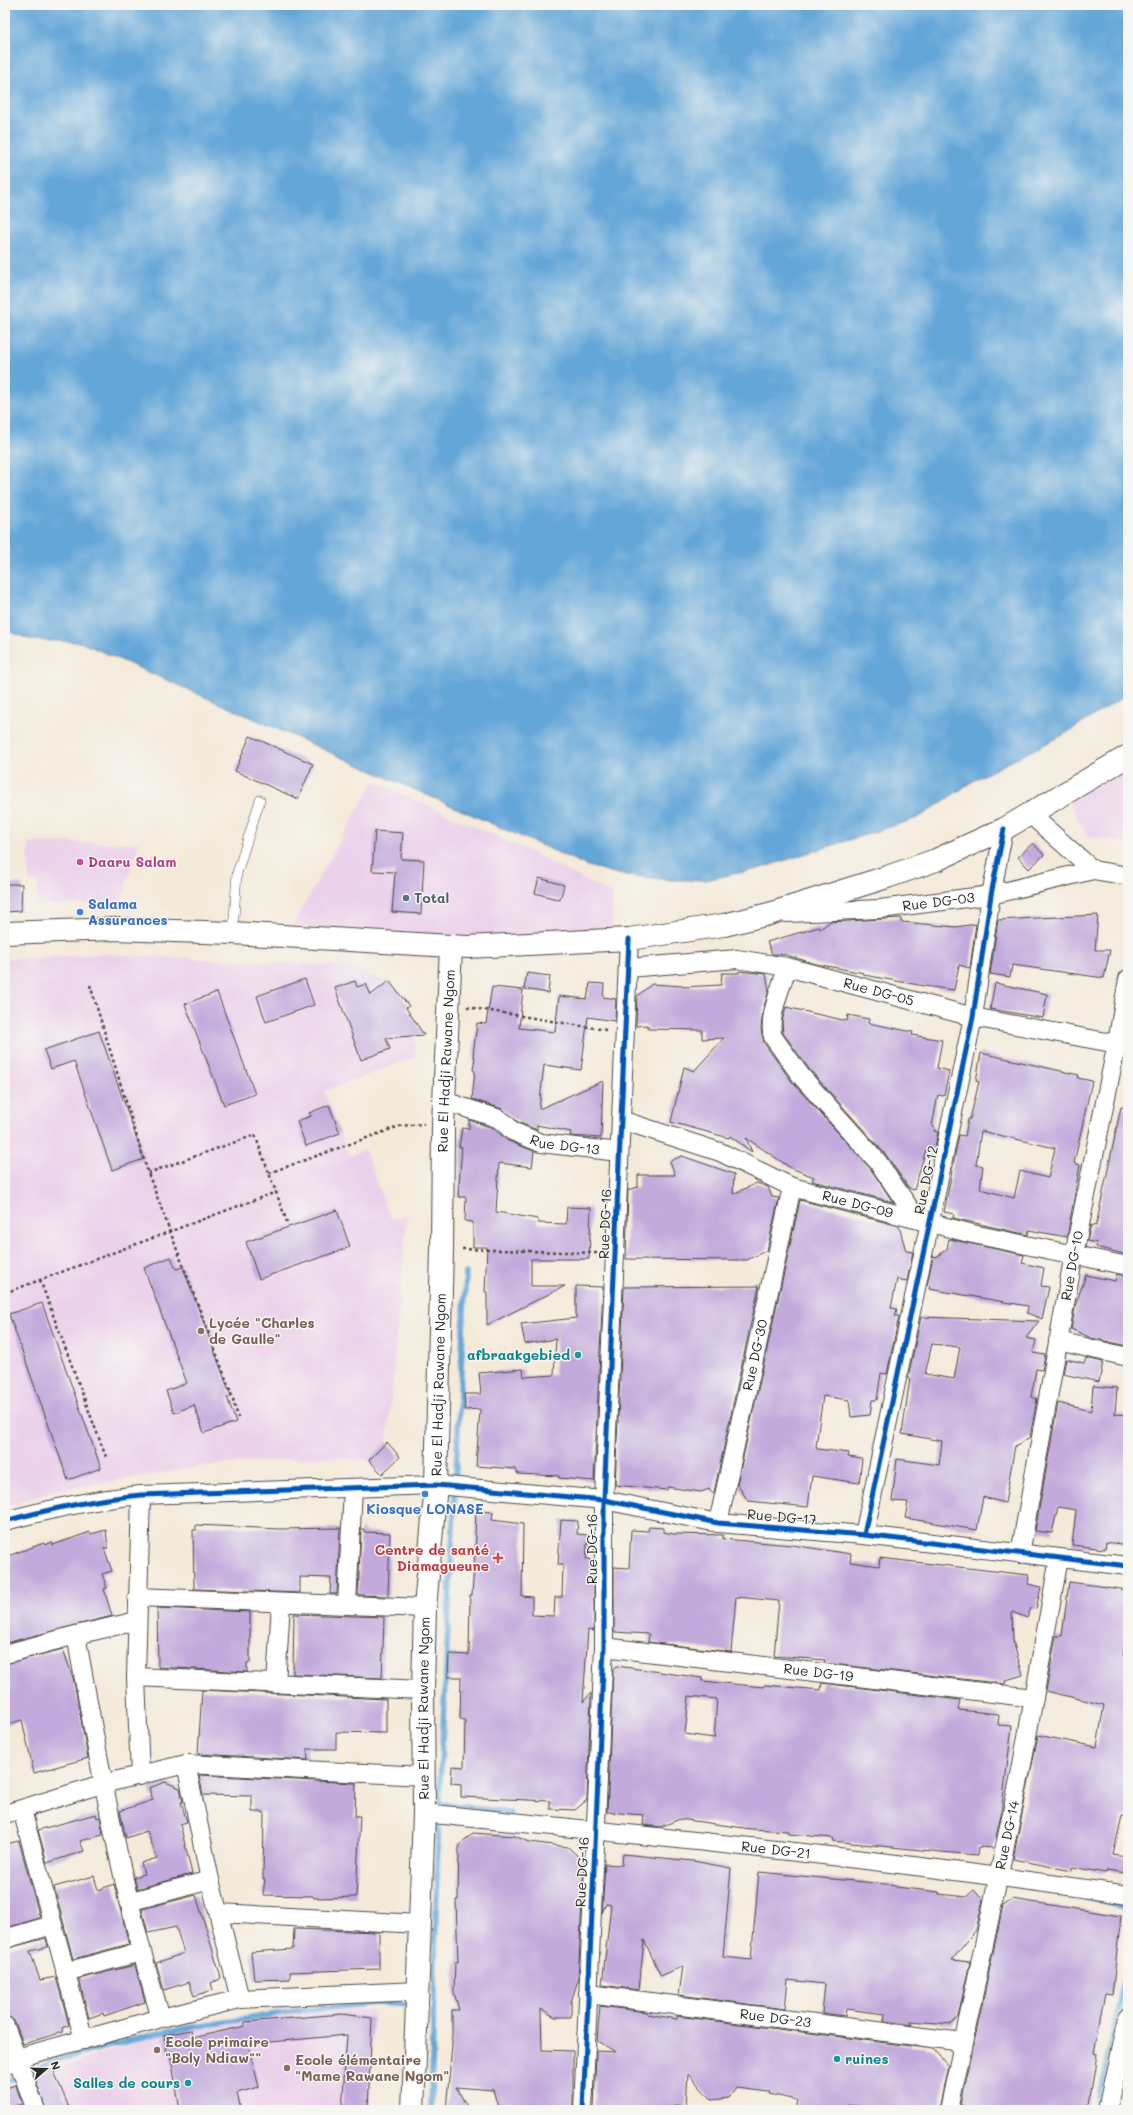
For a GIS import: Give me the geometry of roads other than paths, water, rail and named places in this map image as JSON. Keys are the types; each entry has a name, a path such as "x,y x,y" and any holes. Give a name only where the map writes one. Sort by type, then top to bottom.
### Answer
{"main road":[{"path":"5,933 114,929 233,933 451,946 504,946 629,939 724,925 769,914 894,875 936,860 1004,829 1128,756"},
{"name":"Rue El Hadji Rawane Ngom","path":"413,2110 424,1813 423,1690 425,1608 436,1485 442,1248 443,1125 451,946"}],"street":[{"path":"1030,814 1093,870"},
{"name":"Rue DG-12","path":"864,1535 923,1221 973,1017 991,895 1004,829"},
{"name":"Rue DG-03","path":"769,914 880,909 991,895 1093,870 1128,876"},
{"name":"Rue DG-16","path":"583,2110 597,1830 604,1647 604,1500 629,939"},
{"name":"Rue DG-05","path":"628,968 738,960 787,967 973,1017 1123,1045"},
{"path":"787,967 772,1018 771,1031 775,1042 801,1076 878,1162 923,1221"},
{"name":"Rue DG-10","path":"1020,1554 1074,1254 1123,1045 1128,979"},
{"name":"Rue DG-13","path":"444,1101 497,1118 505,1123 512,1131 541,1143 619,1152"},
{"name":"Rue DG-09","path":"620,1120 720,1152 792,1187 973,1234 1128,1266"},
{"name":"Rue DG-30","path":"718,1523 792,1187"},
{"path":"1058,1342 1128,1357"},
{"name":"Rue DG-17","path":"5,1521 59,1506 107,1498 141,1495 436,1485 604,1500 718,1523 864,1535 1128,1566"},
{"path":"346,1604 353,1488"},
{"path":"140,1776 136,1677 141,1495"},
{"name":"Rue DG-14","path":"948,2110 1021,1770 1059,1558"},
{"path":"137,1597 425,1608"},
{"path":"276,1684 281,1603"},
{"path":"5,1654 76,1634 137,1621"},
{"path":"76,1634 102,1784 128,1902 161,2018"},
{"name":"Rue DG-19","path":"604,1647 1034,1698"},
{"path":"136,1677 423,1690"},
{"path":"186,1764 210,1880 240,2000"},
{"path":"84,2040 52,1925 13,1812 102,1784 186,1764 424,1776"},
{"name":"Rue DG-21","path":"424,1813 597,1830 998,1876 1128,1895"},
{"path":"128,1902 210,1880"},
{"path":"219,1913 419,1924"},
{"path":"5,1939 52,1925"},
{"path":"65,1972 141,1952"},
{"path":"11,2062 161,2018 240,2000 418,1991"},
{"name":"Rue DG-23","path":"588,1994 963,2042"},
{"path":"1108,2110 1128,2017"},
{"path":"5,2026 11,2062 36,2110"}],"lane":[{"path":"233,933 237,873 260,800"}],"water":[{"path":"5,5 1128,5 1128,694 1063,735 978,778 918,818 758,869 705,880 671,880 618,874 588,866 80,642 32,640 5,630"}],"waterway":[{"path":"431,2110 439,1803 466,1273"},
{"path":"439,1803 510,1813"},
{"path":"1088,1898 1128,1908"},
{"path":"1096,2110 1128,1963"},
{"path":"5,2082 56,2060 167,2031 289,2012 376,2003 412,2005"}],"place":[{"name":"Daaru Salam","path":"80,862"},
{"name":"Total","path":"406,898"},
{"name":"Salama Assurances","path":"80,912"},
{"name":"Lycée \"Charles de Gaulle\"","path":"201,1331"},
{"name":"afbraakgebied","path":"578,1355"},
{"name":"Kiosque LONASE","path":"425,1494"},
{"name":"Centre de santé Diamagueune","path":"498,1558"},
{"name":"Ecole primaire \"Boly Ndiaw\"\"","path":"157,2050"},
{"name":"ruines","path":"837,2059"},
{"name":"Ecole élémentaire \"Mame Rawane Ngom\"","path":"287,2068"},
{"name":"Salles de cours","path":"188,2083"}]}
